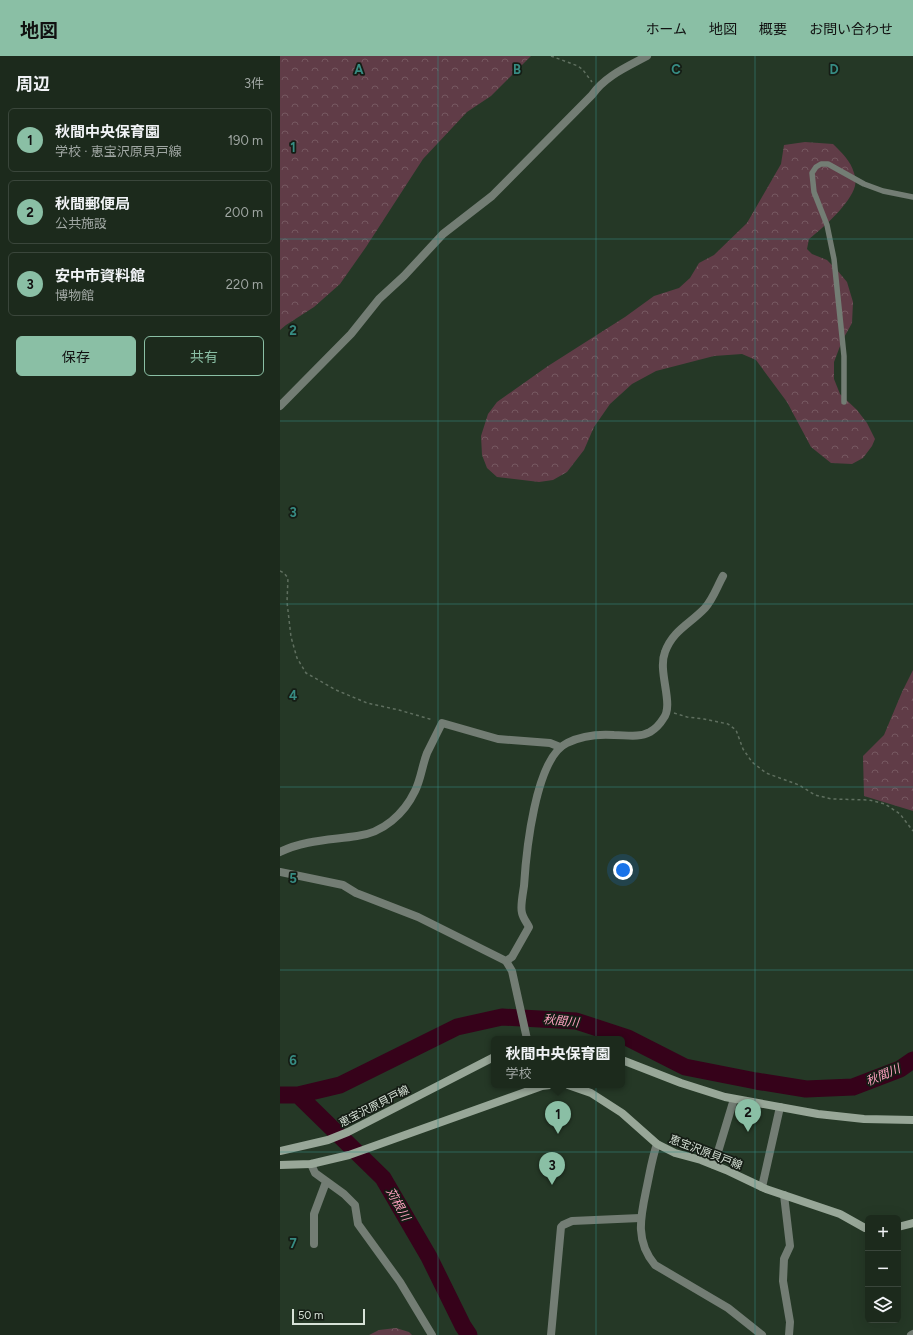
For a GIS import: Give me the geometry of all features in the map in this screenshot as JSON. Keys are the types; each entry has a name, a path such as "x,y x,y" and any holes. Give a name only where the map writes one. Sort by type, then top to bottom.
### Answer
{"main road":[{"name":"恵宝沢原貝戸線","path":"280,1151 328,1140 348,1132 491,1059"},
{"path":"625,1061 682,1083 734,1099 818,1114 864,1119 913,1120"},
{"path":"280,1165 311,1164 349,1155 536,1088"},
{"name":"恵宝沢原貝戸線","path":"577,1088 591,1093 622,1113 657,1144 675,1153 714,1165 762,1187 840,1214 865,1228"},
{"path":"901,1226 913,1223"}],"street":[{"path":"280,406 351,334 379,299 404,276 443,234 492,196 592,95 596,89 612,75 647,56"},
{"path":"506,961 512,957 529,927 522,913 530,827 537,798 554,754 560,747 577,739 602,735 629,736 650,732 663,720 667,711 668,702 662,671 664,652 673,636 706,606 723,576"},
{"path":"280,852 319,840 370,834 380,830 388,824 405,807 416,791 427,754 442,723 498,739 550,743 560,747"},
{"path":"280,872 343,885 356,893 418,917 506,961 512,971 527,1035"},
{"path":"714,1165 734,1099"},
{"path":"762,1187 780,1107"},
{"path":"657,1144 653,1156 640,1218 645,1250 649,1258 655,1265 728,1308 762,1335"},
{"path":"311,1164 315,1174 344,1194 355,1205 358,1224 400,1282 432,1335"},
{"path":"314,1244 314,1214 326,1182"},
{"path":"784,1195 790,1246 784,1259 783,1281 790,1322 789,1335"},
{"path":"551,1335 561,1227 572,1221 640,1218"}],"lane":[{"path":"844,402 844,356 834,259 827,225 814,192 812,173 816,167 821,164 828,164 864,184 883,191 913,197"}],"path":[{"path":"551,56 578,66 583,70 596,89"},
{"path":"280,571 288,578 287,602 291,637 297,658 306,673 336,690 367,703 399,710 442,723"},
{"path":"667,711 687,717 728,724 736,730 743,749 752,762 766,773 799,785 815,795 832,799 869,800 885,804 900,814 913,831"}],"green space":[{"path":"280,56 531,56 491,96 467,112 423,159 340,284 314,307 280,330"},
{"path":"805,142 833,144 848,161 855,176 855,186 848,200 829,222 809,239 807,249 812,254 827,260 837,270 847,282 853,302 852,323 842,341 834,362 834,379 840,394 857,410 867,423 875,439 872,446 863,458 852,464 831,463 811,447 787,402 756,360 742,354 714,356 656,371 632,384 610,404 594,427 584,450 567,472 553,480 539,482 497,477 487,468 482,455 481,436 488,414 497,402 548,366 625,317 654,296 679,288 690,278 699,263 714,255 747,223 781,164 784,145"},
{"path":"913,670 913,811 864,796 863,756 884,735"},
{"path":"396,1328 409,1332 412,1335 369,1335 379,1330"}],"waterway":[{"name":"秋間川","path":"280,1095 298,1095 340,1085 457,1027 502,1017 576,1021 622,1036"},
{"name":"秋間川","path":"625,1037 685,1067 806,1089 853,1087 900,1069 913,1060"},
{"name":"苅根川","path":"298,1095 383,1178 429,1257 463,1326 469,1335"}],"place":[{"name":"秋間郵便局","path":"748,1132"},
{"name":"秋間中央保育園","path":"558,1134"},
{"name":"安中市資料館","path":"552,1185"}]}
